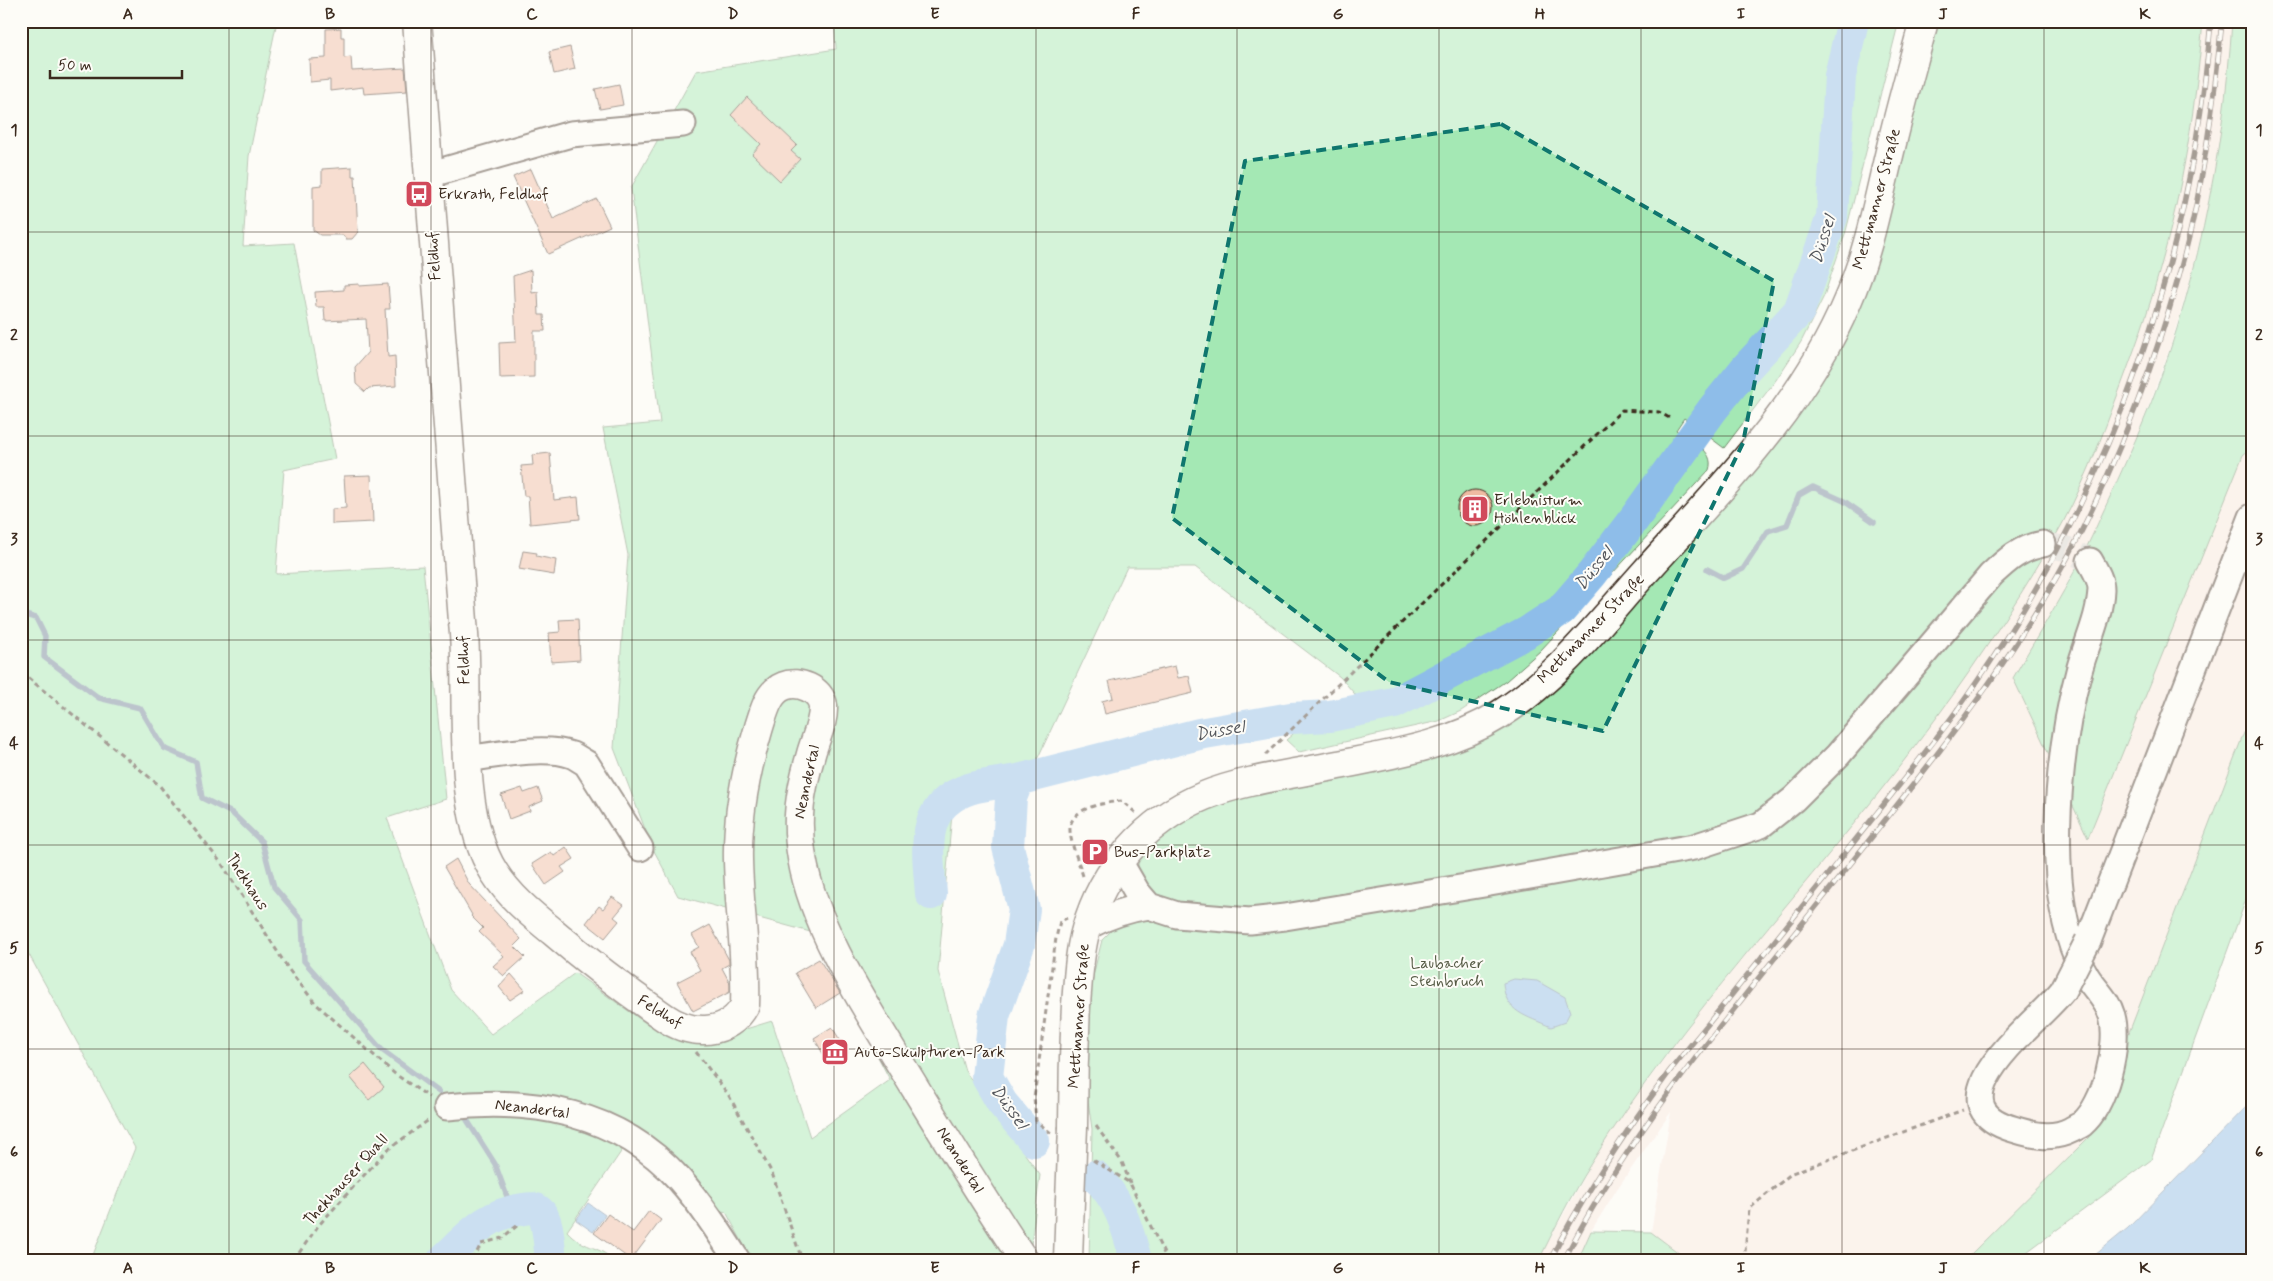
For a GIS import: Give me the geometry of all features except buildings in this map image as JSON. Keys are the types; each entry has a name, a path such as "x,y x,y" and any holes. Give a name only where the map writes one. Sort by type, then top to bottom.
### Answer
{"main road":[{"name":"Feldhof","path":"417,21 464,640 467,759 478,834 494,872 522,905 620,987 674,1024 694,1030 706,1030"},
{"name":"Mettmanner Straße","path":"1068,1260 1070,1200 1062,1130 1077,988 1074,921 1100,892 1120,861 1136,841 1169,814 1207,794 1425,746 1461,734 1499,715 1538,686 1575,650 1740,468 1772,428 1822,352 1847,303 1869,242 1924,21"},
{"name":"Neandertal","path":"706,1030 722,1027 732,1022 740,1015 745,1005 738,859 744,784 762,718 770,697 778,688 786,684 803,685 818,694 823,703 800,796 797,824 807,881 839,956 868,1011 1024,1260"}],"lane":[{"path":"428,175 571,134 683,124"},
{"path":"2090,561 2101,586 2098,608 2078,672 2066,732 2059,810 2059,878 2067,931 2087,977 2105,1000 2112,1016 2115,1035 2108,1076 2097,1103 2083,1123 2065,1133 2041,1136 2005,1127 1994,1122 1980,1104 1980,1089 1987,1073 2004,1051 2054,1002 2063,990 2088,941 2252,517"},
{"path":"1074,921 1149,906 1177,915 1207,919 1250,920 1285,917 1694,847 1761,825 1794,799 1838,755 1991,575 2015,554 2030,546 2043,544"},
{"path":"467,759 511,752 553,751 573,755 586,763 640,848"},
{"path":"1120,861 1137,892 1149,906"},
{"name":"Neandertal","path":"447,1108 490,1104 542,1107 585,1117 611,1129 645,1149 678,1178 716,1227 737,1260"}],"path":[{"path":"1268,752 1622,410 1659,412 1671,419"},
{"name":"Thekhaus","path":"21,672 159,785 222,864 289,970 316,1004 395,1074 432,1100 447,1108"},
{"path":"1083,883 1071,834 1072,822 1082,811 1105,803 1122,801 1136,814 1141,811"},
{"path":"1062,1130 1036,1121 1034,1096 1059,924 1074,921"},
{"path":"674,1024 728,1094 772,1173 802,1260"},
{"path":"1747,1260 1745,1252 1749,1209 1792,1173 1980,1104"},
{"name":"Thekhauser Quall","path":"294,1260 318,1226 386,1150 447,1108"},
{"path":"1115,1152 1167,1260"},
{"path":"1090,1158 1130,1183"},
{"path":"473,1260 481,1244 502,1238 518,1225"}],"highlighted area":[{"path":"1501,124 1774,281 1743,443 1603,731 1389,682 1172,518 1245,161"}],"shaded area":[{"path":"2203,21 2232,21 2230,60 2221,136 2206,214 2190,281 2169,350 2142,424 2092,537 2063,591 2252,447 2252,712 2089,1137 1965,1260 1688,1260 1651,1232 1671,1112 1617,1189 1591,1231 1578,1260 1539,1260 1589,1167 1623,1114 1697,1015 1916,745 1982,653 2054,540 2088,469 2111,413 2139,337 2160,270 2176,205 2191,129"}],"green space":[{"path":"21,21 277,21 249,156 243,246 294,243 335,459 284,470 276,574 423,566 446,799 387,818 451,990 491,1034 575,973 647,1024 677,1039 713,1039 772,1021 810,1137 890,1080 814,933 678,896 652,847 614,748 628,555 603,428 660,423 631,188 696,71 836,49 834,21 1899,21 1846,231 1824,296 1801,342 1776,380 1724,448 1684,418 1676,430 1705,451 1709,457 1709,470 1540,651 1506,681 1461,711 1439,721 1299,752 1286,740 1323,708 1360,700 1340,677 1195,567 1127,567 1035,764 954,791 938,971 965,1071 1040,1175 1029,1260 752,1260 726,1212 709,1208 625,1146 567,1231 579,1241 602,1252 613,1260 91,1260 135,1148 21,940"},
{"name":"Laubacher Steinbruch","path":"1931,21 2203,21 2197,84 2182,177 2156,284 2141,330 2097,449 2072,506 1987,646 1934,721 1875,797 1706,1003 1627,1109 1590,1165 1539,1260 1089,1260 1092,1129 1086,1086 1092,980 1102,940 1116,926 1137,918 1164,920 1155,898 1137,870 1140,856 1184,819 1219,803 1489,729 1802,400"},
{"path":"2232,21 2252,21 2252,447 2243,455 2088,838 2013,678 2064,590 2092,536 2142,425 2177,329 2204,227 2214,175 2228,72"},
{"path":"2252,712 2252,883 2151,1160 2016,1260 1965,1260 2089,1137"},
{"path":"1591,1231 1651,1232 1688,1260 1578,1260"}],"water":[{"path":"1514,979 1537,981 1565,997 1570,1012 1565,1022 1551,1027 1526,1016 1513,1007 1508,1001 1503,983"},
{"path":"2252,1101 2252,1260 2089,1260 2128,1228"},
{"path":"588,1203 605,1215 593,1232 576,1220"}],"waterway":[{"name":"Düssel","path":"1034,1141 1002,1103 987,1077 994,1016 1019,945 1024,909 1008,847 1011,798 1018,780 1199,734 1291,718 1330,716 1394,703 1526,633 1561,610 1592,574 1634,519 1712,410 1745,369 1799,311 1832,217 1840,76 1853,21"},
{"path":"1707,569 1724,578 1743,569 1768,531 1787,525 1799,495 1813,487 1844,501 1874,522"},
{"path":"21,614 36,618 45,636 44,657 99,698 140,708 164,748 196,762 202,798 232,813 262,842 274,887 302,920 304,961 382,1050 439,1092"},
{"name":"Düssel","path":"931,894 928,846 934,818 941,807 953,797 969,789 1018,780"},
{"path":"467,1120 495,1164 512,1210"},
{"name":"Düssel","path":"1095,1176 1104,1185 1117,1204 1126,1225 1136,1260"},
{"name":"Düssel","path":"443,1260 479,1227 499,1215 528,1208 539,1211 545,1220 551,1260"}],"tunnel":[{"path":"2043,544 2067,549 2090,561"}],"railway":[{"path":"1550,1260 1606,1164 1669,1072 1962,704 2021,613 2065,535 2103,454 2136,371 2163,286 2185,199 2201,111 2211,21"},
{"path":"1564,1260 1604,1189 1671,1090 1887,818 1994,676 2032,619 2082,530 2134,412 2163,330 2187,247 2196,206 2211,114 2222,21"}],"place":[{"name":"Erkrath, Feldhof","path":"419,194"},
{"name":"Erlebnisturm Höhlenblick","path":"1475,509"},
{"name":"Bus-Parkplatz","path":"1095,852"},
{"name":"Auto-Skulpturen-Park","path":"835,1052"}]}
